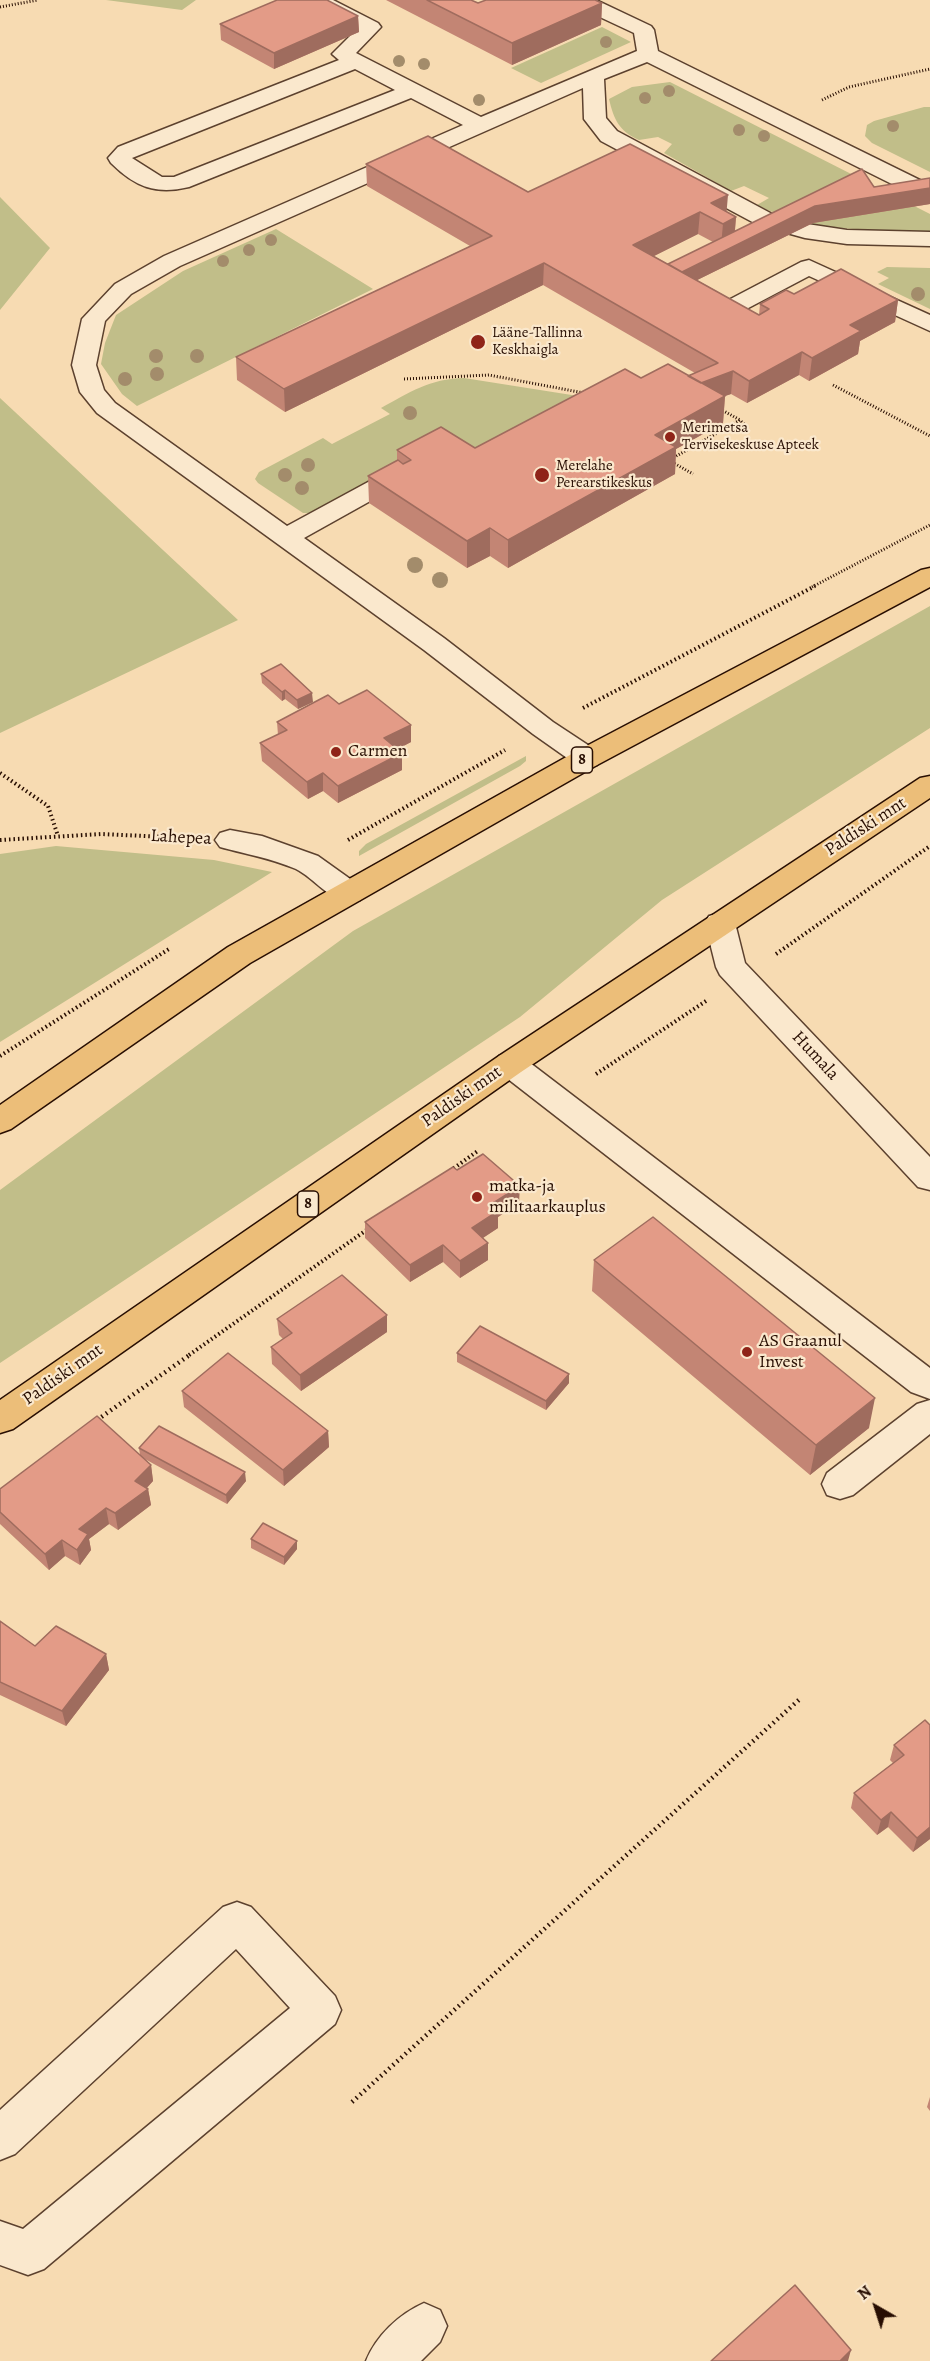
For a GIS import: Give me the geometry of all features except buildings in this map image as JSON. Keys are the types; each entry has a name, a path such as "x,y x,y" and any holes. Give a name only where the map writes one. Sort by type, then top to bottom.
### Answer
{"main road":[{"name":"8","path":"0,1121 239,956 587,758 930,576"},
{"name":"Paldiski mnt","path":"0,1419 510,1064 930,785"}],"street":[{"path":"317,0 371,27 342,54 482,126"},
{"path":"579,0 644,30 648,54"},
{"path":"587,758 543,728 434,644 287,537 106,408 92,392 84,366 94,319 123,289 172,261 648,54 930,194"},
{"path":"356,61 126,152 119,158 154,181 166,185 181,182 413,90"},
{"path":"593,76 595,119 609,136 766,220 805,231 847,237 930,239"},
{"path":"727,310 809,267 930,324"},
{"path":"287,537 390,480"},
{"name":"Lahepea","path":"230,840 252,843 308,863 349,893"},
{"name":"Humala","path":"720,923 731,967 930,1178"},
{"path":"510,1064 913,1375 930,1384"},
{"path":"840,1484 930,1414"},
{"path":"0,2139 237,1921 320,2010 28,2253 0,2243"},
{"path":"389,2361 424,2326"}],"path":[{"path":"0,7 38,0"},
{"path":"786,122 834,93 849,87 930,69"},
{"path":"404,379 489,375 585,393"},
{"path":"833,385 930,436"},
{"path":"712,405 745,425"},
{"path":"669,460 740,420"},
{"path":"663,457 693,474"},
{"path":"342,843 543,728 930,525"},
{"path":"0,773 48,806 58,836"},
{"name":"Lahepea","path":"0,840 101,834 230,840"},
{"path":"776,954 930,846"},
{"path":"0,1056 179,943"},
{"path":"596,1074 706,1001"},
{"path":"449,1171 479,1150"},
{"path":"89,1426 371,1226"},
{"path":"352,2102 801,1698"}],"shaded area":[{"path":"106,0 196,0 182,10"},
{"path":"602,27 631,42 541,83 511,68"},
{"path":"670,82 930,214 930,232 841,228 777,214 757,205 769,198 744,186 731,191 664,153 672,144 658,137 639,140 622,129 615,119 609,99 632,87"},
{"path":"930,107 930,172 872,143 865,136 867,125 874,121"},
{"path":"0,197 50,248 0,310"},
{"path":"276,229 373,289 137,406 122,394 101,364 105,343 116,315 183,271"},
{"path":"887,267 930,268 930,309 878,284 889,278 877,272"},
{"path":"464,378 578,396 672,387 313,513 303,513 255,479 259,472 323,438 332,444 390,414 381,408 411,392 440,381"},
{"path":"0,398 238,620 0,733"},
{"path":"930,606 930,728 662,900 520,1017 0,1363 0,1190 353,931"},
{"path":"526,756 526,761 520,766 359,856 359,851 366,844"},
{"path":"56,846 214,860 272,872 0,1042 0,854"}],"place":[{"name":"Lääne-Tallinna Keskhaigla","path":"478,342"},
{"name":"Merimetsa Tervisekeskuse Apteek","path":"670,437"},
{"name":"Merelahe Perearstikeskus","path":"542,475"},
{"name":"Carmen","path":"336,752"},
{"name":"matka-ja militaarkauplus","path":"477,1197"},
{"name":"AS Graanul Invest","path":"747,1352"}]}
